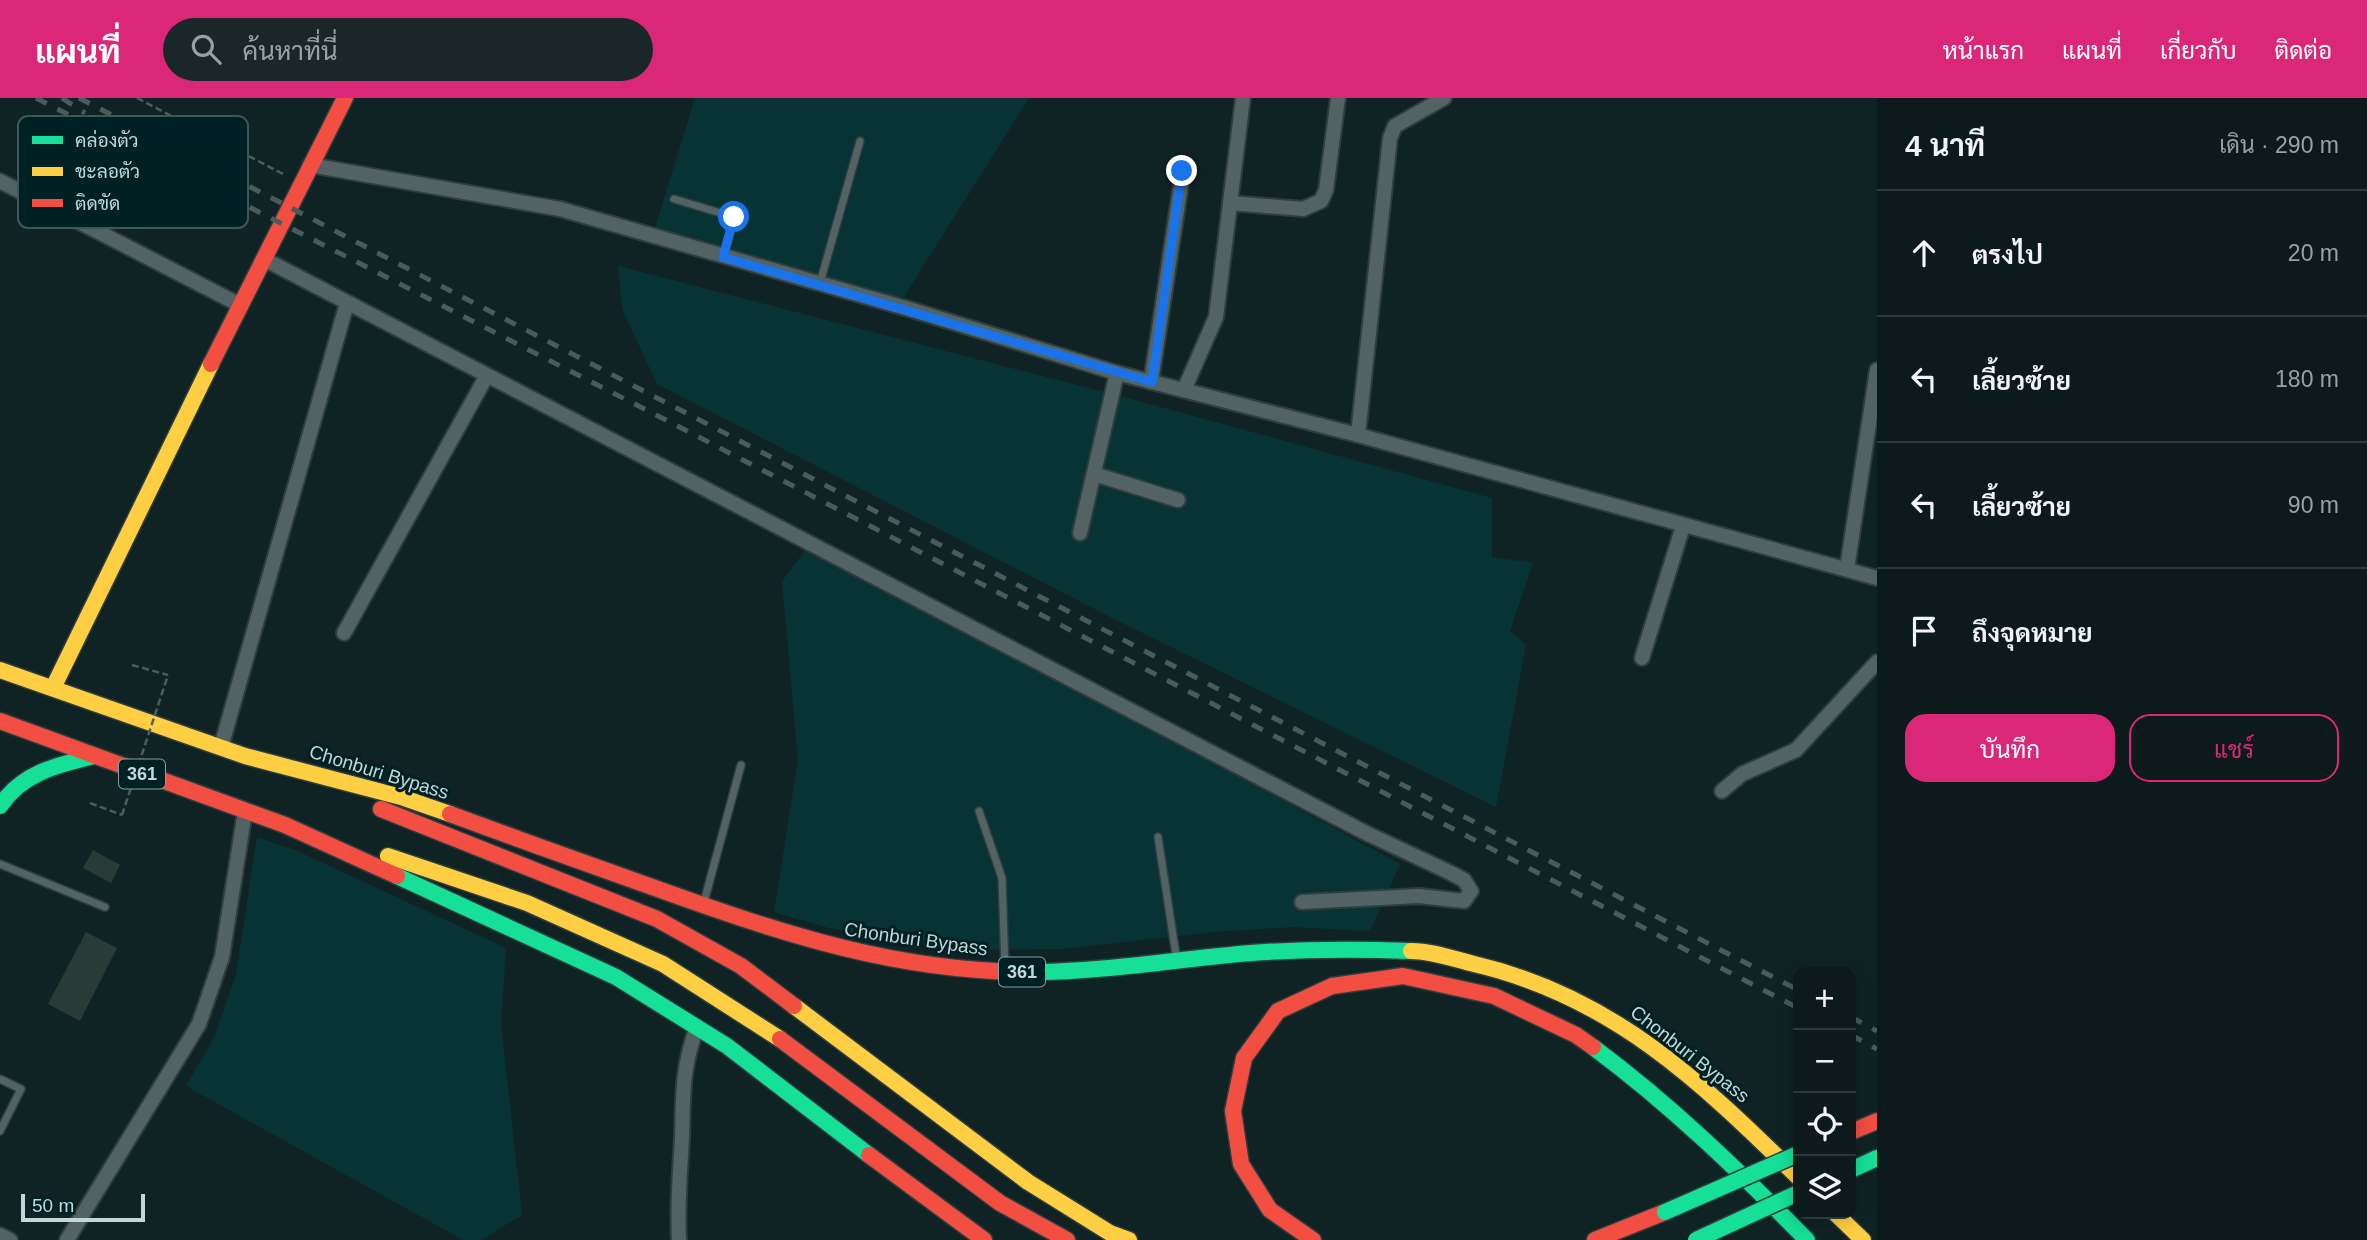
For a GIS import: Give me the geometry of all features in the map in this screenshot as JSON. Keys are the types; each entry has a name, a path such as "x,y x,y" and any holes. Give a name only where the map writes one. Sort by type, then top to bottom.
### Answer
{"main road":[{"path":"53,688 300,183 345,98"},
{"name":"Chonburi Bypass","path":"0,670 246,756 401,797 703,906 834,948 918,964 1005,972 1085,971 1250,953 1337,948 1420,951 1519,974 1628,1027 1719,1099 1793,1172"},
{"name":"361","path":"0,721 285,825 616,977 697,1027 984,1240"},
{"path":"0,807 16,786 32,776 94,756"},
{"path":"246,756 657,919 741,966 1028,1182 1110,1233 1129,1240"},
{"path":"285,825 527,904 663,964 730,1003 795,1048 1000,1203 1068,1240"},
{"path":"1313,1240 1270,1210 1241,1164 1233,1111 1244,1058 1278,1011 1332,986 1403,976 1494,996 1576,1035 1646,1087 1717,1149 1807,1240"},
{"path":"1856,1130 1877,1121"},
{"path":"1595,1240 1793,1156"},
{"path":"1856,1168 1877,1158"},
{"path":"1696,1240 1793,1196"},
{"path":"1841,1219 1863,1240"}],"street":[{"path":"1184,390 1216,317 1243,98"},
{"path":"1230,203 1303,209 1321,201 1326,190 1338,98"},
{"path":"1358,435 1390,138 1395,126 1444,98"},
{"path":"310,165 560,209 1117,373 1358,435 1877,578"},
{"path":"1152,382 1182,171"},
{"path":"0,181 18,190"},
{"path":"91,228 240,305"},
{"path":"264,259 1366,834 1451,873 1464,880 1471,891 1464,901 1419,897 1302,902"},
{"path":"220,747 347,303"},
{"path":"1847,569 1874,406 1877,370"},
{"path":"1080,533 1117,373"},
{"path":"344,633 486,377"},
{"path":"1094,474 1178,500"},
{"path":"1642,658 1682,526"},
{"path":"1722,791 1742,774 1796,750 1877,662"},
{"path":"67,1240 199,1024 222,957 245,811"},
{"path":"680,1240 676,1199 682,1137 681,1094 686,1057 697,1027"},
{"path":"0,1235 10,1240"}],"lane":[{"path":"820,284 860,141"},
{"path":"674,198 734,217 723,257"},
{"path":"703,906 741,765"},
{"path":"979,811 1002,878 1005,972"},
{"path":"1158,837 1177,963"},
{"path":"0,864 105,907"},
{"path":"0,1079 21,1089 0,1131"}],"path":[{"path":"137,98 172,116"},
{"path":"248,156 300,183"},
{"path":"90,803 122,815 168,675 132,665"}],"shaded area":[{"path":"695,98 1029,98 903,298 654,231"},
{"path":"618,266 1135,400 1492,498 1492,557 1533,563 1510,631 1526,645 1496,807 1114,619 657,384 622,309"},
{"path":"811,543 1400,864 1370,931 1294,927 1213,932 1061,949 987,950 907,943 829,928 774,912 798,760 782,581"},
{"path":"257,837 295,850 506,948 501,1024 522,1215 481,1240 463,1240 186,1086 214,1038 236,975"}],"building":[{"path":"93,850 120,865 111,883 83,868"},
{"path":"86,932 117,948 80,1021 48,1004"}],"railway":[{"path":"36,98 71,116"},
{"path":"62,98 85,113"},
{"path":"79,98 114,116"},
{"path":"248,186 1793,987"},
{"path":"248,206 666,420 1793,1005"},
{"path":"1856,1020 1877,1031"},
{"path":"1856,1038 1877,1049"}],"traffic: fast":[{"path":"0,806 19,786 41,772 94,756"},
{"path":"397,876 616,977 727,1046 869,1155"},
{"path":"1037,972 1271,952 1411,951"},
{"path":"1593,1047 1704,1139 1807,1240"},
{"path":"1665,1212 1793,1156"},
{"path":"1856,1168 1877,1158"},
{"path":"1696,1240 1793,1195"}],"traffic: slow":[{"path":"53,688 211,364"},
{"path":"0,670 245,756 401,797 450,814"},
{"path":"388,856 527,903 663,964 780,1039"},
{"path":"1411,951 1427,952 1524,978 1569,997 1611,1020 1651,1046 1689,1076 1793,1172"},
{"path":"794,1006 1028,1182 1110,1233 1129,1240"},
{"path":"1841,1219 1863,1240"}],"traffic: jam":[{"path":"211,364 345,98"},
{"path":"0,721 285,825 397,876"},
{"path":"381,809 657,919 741,966 794,1006"},
{"path":"450,814 749,921 842,948 937,966 1037,972"},
{"path":"1313,1240 1270,1210 1241,1164 1233,1111 1244,1058 1278,1011 1332,986 1403,976 1494,996 1576,1035 1593,1047"},
{"path":"780,1039 1000,1203 1067,1240"},
{"path":"1856,1130 1877,1121"},
{"path":"869,1155 984,1240"},
{"path":"1595,1240 1665,1212"}],"route":[{"path":"734,217 723,257 909,309 1152,382 1162,294 1182,171"}]}
